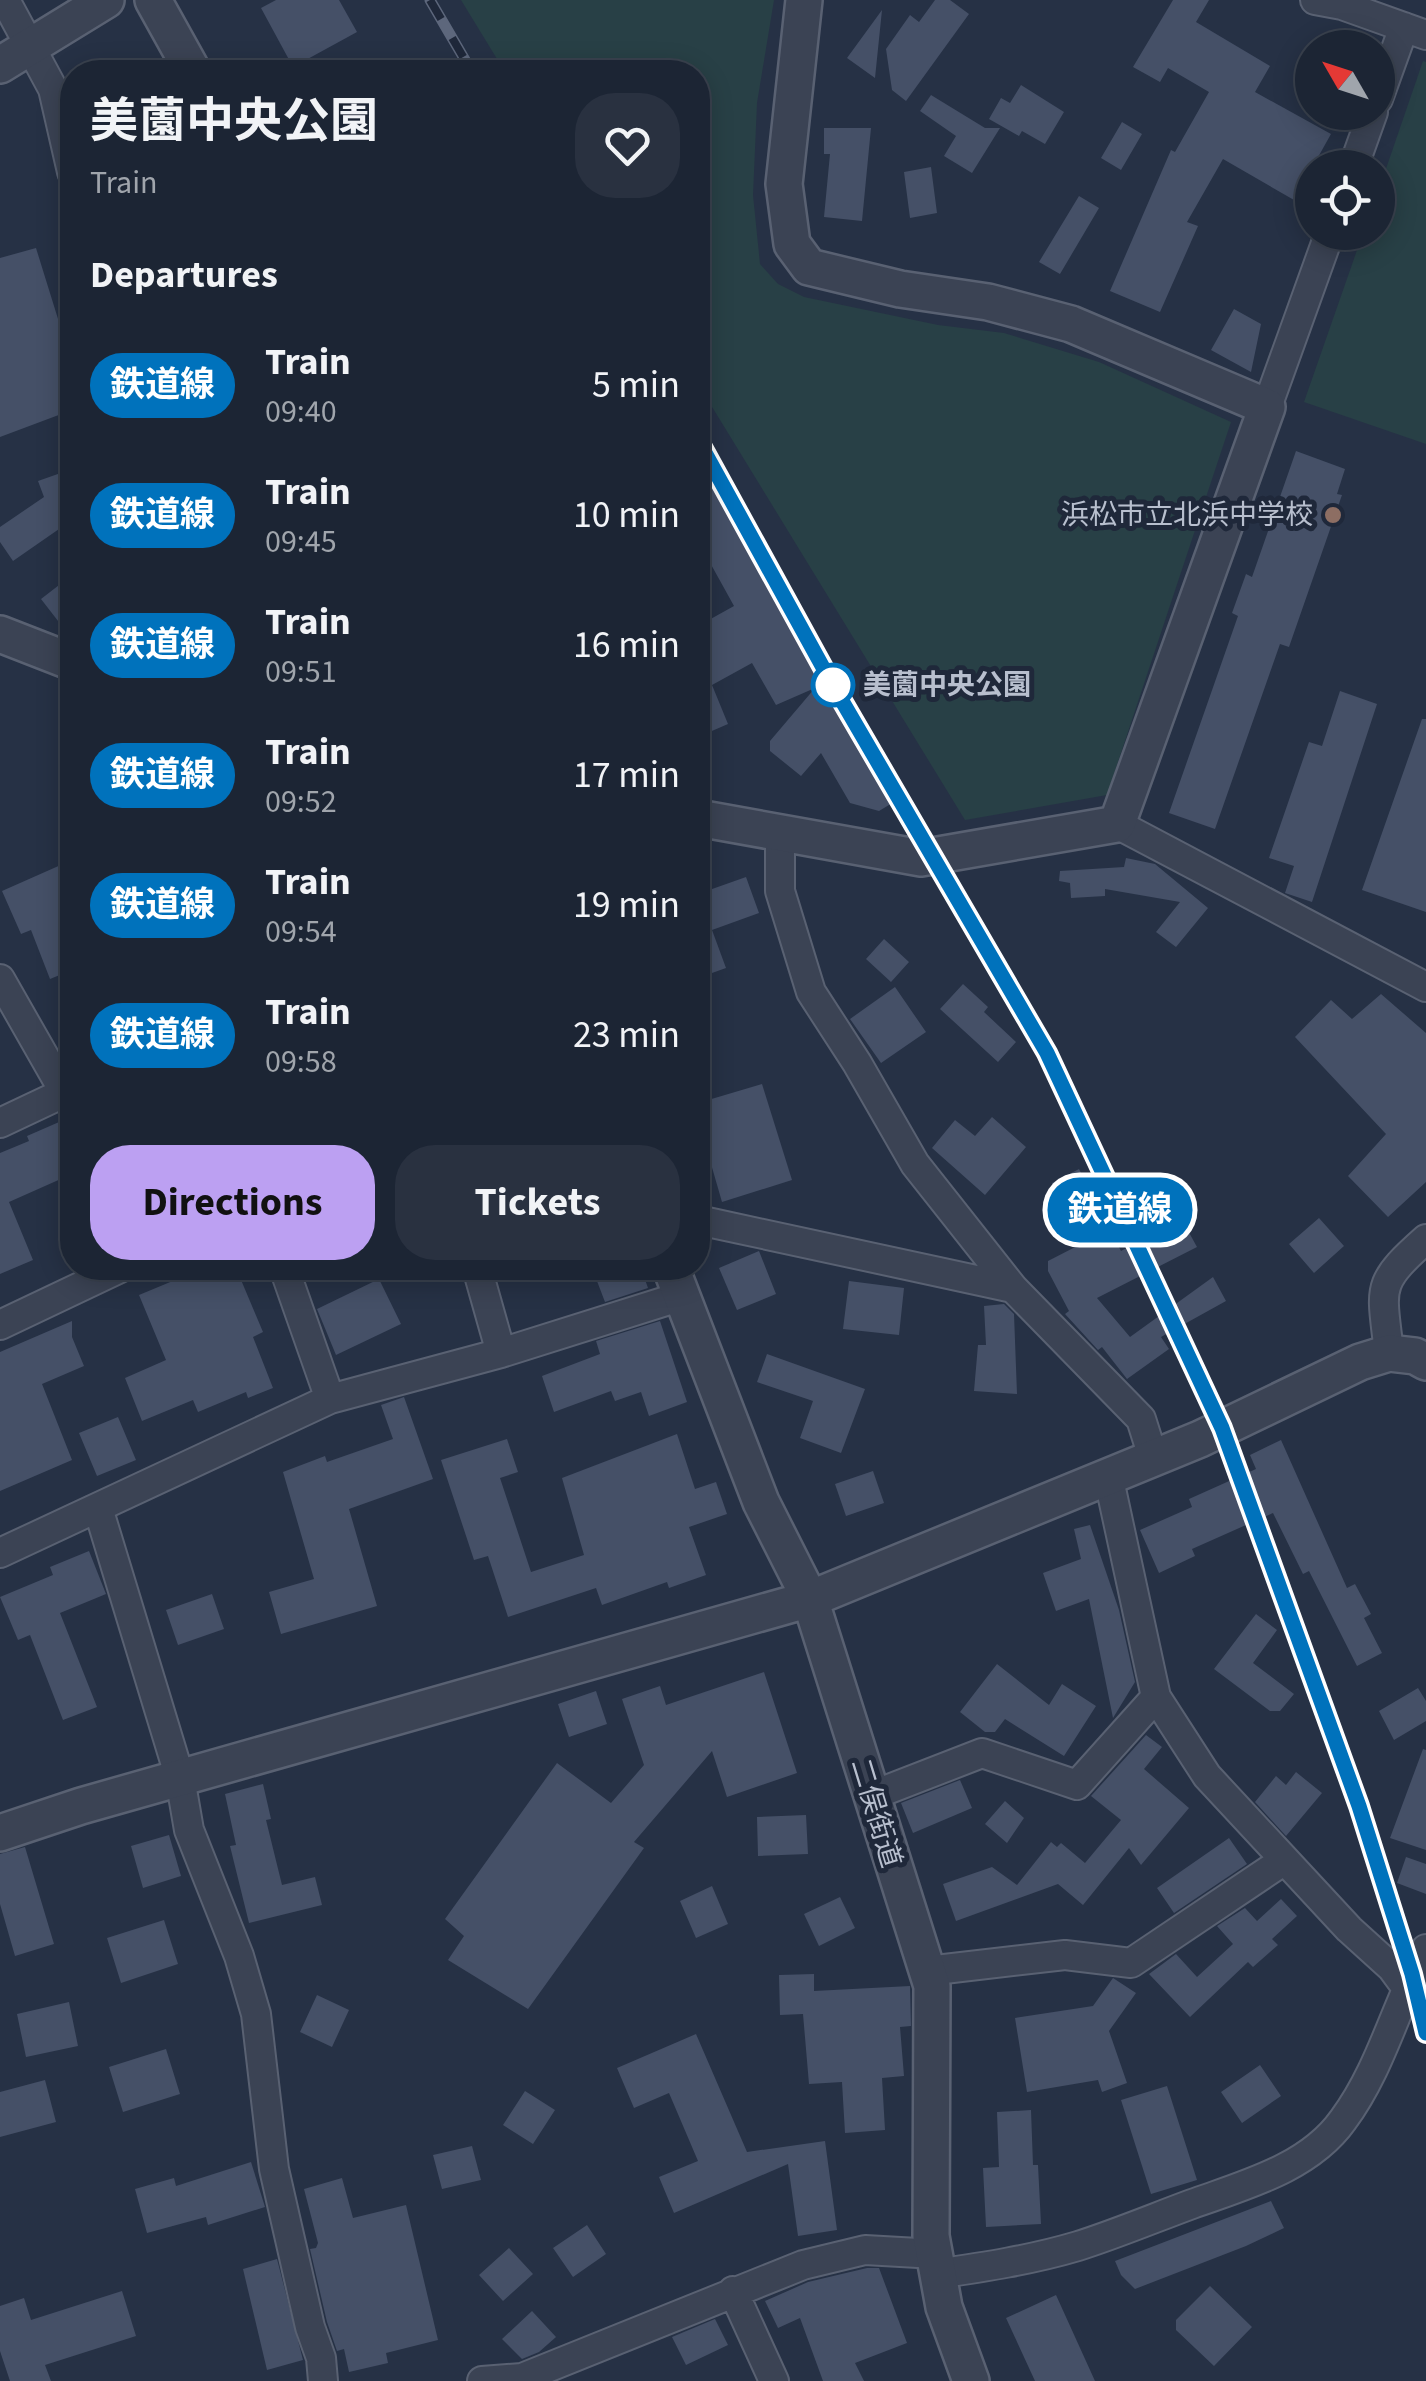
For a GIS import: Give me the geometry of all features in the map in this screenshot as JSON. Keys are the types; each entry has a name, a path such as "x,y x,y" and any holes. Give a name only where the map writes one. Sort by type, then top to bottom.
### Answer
{"street":[{"path":"5,0 54,89 60,117"},
{"path":"0,65 106,0"},
{"path":"152,0 186,60"},
{"path":"804,0 784,184 792,244 809,266 900,289 988,302 1072,324 1266,407"},
{"path":"1315,0 1415,31 1395,68"},
{"path":"1117,824 1323,250"},
{"path":"0,634 60,657"},
{"path":"710,820 921,858 1117,824 1426,986"},
{"path":"780,834 780,891 811,992 915,1164 1012,1288 1140,1419 1154,1457"},
{"path":"0,979 60,1076"},
{"path":"0,1123 60,1095"},
{"path":"710,1223 1012,1288"},
{"path":"1389,1353 1382,1290 1396,1265 1426,1239"},
{"path":"0,1325 95,1280"},
{"path":"288,1280 330,1400"},
{"path":"480,1280 501,1352"},
{"path":"0,1553 330,1400 501,1352 677,1282"},
{"name":"二俣街道","path":"677,1282 760,1502 810,1599 932,1986 931,2236 954,2340 971,2381"},
{"path":"0,1833 81,1806 810,1599 1200,1438 1360,1362 1389,1353 1415,1356 1426,1362"},
{"path":"482,2381 522,2378 733,2290 803,2264 864,2250 936,2264 1022,2260 1079,2246 1260,2180 1302,2158 1334,2132 1358,2099 1420,1967 1392,1968 1349,1929 1207,1776 1156,1697 1108,1476"},
{"path":"98,1508 180,1778 189,1830 256,2014 274,2169 310,2327 321,2358 323,2381"},
{"path":"871,1796 982,1753 1077,1785 1156,1697"},
{"path":"927,1971 1065,1954 1131,1963 1283,1861"},
{"path":"733,2290 774,2381"}],"green space":[{"name":"美薗中央公園","path":"461,0 774,0 757,103 753,195 760,264 778,284 804,297 938,325 1004,333 1099,362 1231,422 1107,795 965,820 710,404 710,60 498,60"},
{"path":"1423,61 1426,62 1426,444 1304,402 1357,250 1395,250 1392,150"}],"building":[{"path":"276,0 339,0 357,32 306,60 289,60 261,8"},
{"path":"935,0 950,0 969,14 906,101 892,90 886,49 910,15 919,22"},
{"path":"1173,0 1209,0 1196,22 1270,66 1255,92 1295,114 1295,130 1324,130 1331,134 1322,150 1295,150 1294,200 1223,159 1187,222 1198,226 1160,312 1110,291 1171,150 1175,152 1209,92 1168,68 1160,82 1133,67"},
{"path":"882,10 875,78 847,58"},
{"path":"1021,85 1064,112 1045,144 1022,131 1019,136 989,119 1001,98 1010,103"},
{"path":"931,95 985,128 1000,128 972,173 944,156 956,136 920,111"},
{"path":"1122,122 1142,134 1121,170 1101,158"},
{"path":"824,128 871,128 862,221 824,217 830,154 824,154"},
{"path":"931,167 937,213 910,218 904,172"},
{"path":"1079,196 1099,208 1060,274 1039,262"},
{"path":"36,248 60,325 60,414 0,437 0,258"},
{"path":"1234,309 1261,324 1251,372 1211,350"},
{"path":"1296,451 1345,469 1337,494 1342,495 1289,647 1280,644 1215,829 1169,813 1238,616 1232,613 1246,574 1252,577"},
{"path":"60,473 60,528 13,561 0,542 0,527 44,497 38,481"},
{"path":"710,474 894,802 879,811 850,803 821,753 801,776 770,751 770,741 815,688 776,705 752,663 712,685 728,724 710,732 710,619 734,606 710,563"},
{"path":"60,584 60,624 41,599"},
{"path":"1340,691 1377,704 1312,902 1285,893 1294,866 1269,858 1309,742 1322,746"},
{"path":"1422,719 1426,719 1426,912 1362,890"},
{"path":"1126,858 1155,864 1208,908 1176,947 1156,932 1180,902 1105,889 1105,896 1071,898 1070,883 1059,881 1060,871 1124,867"},
{"path":"60,865 60,975 50,979 31,930 21,934 2,891"},
{"path":"746,877 759,913 712,930 726,968 710,974 710,890"},
{"path":"884,939 909,962 891,982 866,959"},
{"path":"963,984 988,1007 984,1012 1016,1042 998,1062 940,1009"},
{"path":"895,987 926,1032 881,1063 850,1019"},
{"path":"1381,994 1426,1033 1426,1182 1388,1217 1348,1176 1386,1134 1295,1037 1331,1000 1352,1019"},
{"path":"762,1084 792,1180 722,1202 710,1160 710,1099"},
{"path":"992,1117 1026,1147 985,1195 932,1148 955,1120 975,1136"},
{"path":"60,1122 60,1179 9,1202 33,1260 0,1274 0,1153 29,1141 27,1136"},
{"path":"1079,1169 1121,1251 1181,1218 1197,1247 1097,1298 1130,1337 1213,1277 1226,1301 1161,1337 1169,1349 1127,1379 1102,1347 1098,1350 1065,1314 1069,1311 1048,1271 1048,1261 1083,1243 1052,1183"},
{"path":"1319,1218 1344,1246 1314,1273 1289,1244"},
{"path":"759,1251 776,1294 737,1310 719,1268"},
{"path":"175,1280 241,1280 263,1332 253,1337 273,1388 248,1398 246,1392 198,1412 193,1400 142,1421 125,1378 166,1360 139,1295"},
{"path":"379,1280 401,1324 336,1355 317,1309"},
{"path":"597,1280 645,1280 648,1288 605,1302"},
{"path":"849,1281 904,1288 899,1335 843,1329"},
{"path":"1004,1304 1014,1314 1017,1394 974,1391 978,1345 986,1345 984,1306"},
{"path":"72,1321 72,1337 84,1366 42,1384 72,1460 0,1491 0,1352"},
{"path":"660,1321 687,1402 649,1416 641,1392 615,1401 611,1391 554,1412 542,1376 600,1354 596,1341"},
{"path":"767,1354 865,1389 841,1453 800,1438 813,1401 757,1382"},
{"path":"404,1397 433,1479 349,1509 377,1606 281,1634 269,1592 314,1579 283,1472 325,1456 327,1462 393,1439 381,1405"},
{"path":"118,1417 136,1460 97,1476 79,1433"},
{"path":"677,1434 695,1489 716,1482 727,1514 689,1527 706,1575 669,1588 667,1582 602,1605 596,1588 508,1617 488,1556 474,1560 441,1460 507,1439 518,1472 500,1478 531,1572 584,1555 562,1478"},
{"path":"1281,1440 1347,1588 1355,1584 1371,1614 1364,1618 1382,1653 1357,1666 1309,1571 1303,1574 1273,1513 1192,1549 1195,1556 1159,1573 1140,1530 1192,1507 1189,1499 1256,1469 1250,1455"},
{"path":"873,1471 884,1503 846,1516 835,1484"},
{"path":"1090,1525 1119,1610 1135,1682 1113,1718 1089,1599 1056,1611 1043,1573 1081,1559 1074,1529"},
{"path":"89,1551 106,1594 60,1613 97,1707 63,1720 30,1635 18,1640 0,1597 53,1575 50,1567"},
{"path":"212,1594 224,1629 178,1645 166,1610"},
{"path":"1256,1614 1277,1630 1253,1663 1294,1694 1280,1711 1270,1711 1214,1669"},
{"path":"997,1664 1049,1705 1062,1684 1096,1706 1064,1756 1005,1719 995,1732 985,1732 960,1712"},
{"path":"764,1672 797,1773 727,1797 712,1751 634,1842 644,1848 528,2009 448,1960 464,1936 445,1919 557,1763 611,1803 644,1765 622,1699 660,1686 666,1705"},
{"path":"1418,1688 1426,1701 1426,1721 1394,1740 1379,1711"},
{"path":"596,1691 607,1724 569,1737 558,1704"},
{"path":"1146,1735 1162,1747 1144,1769 1189,1808 1141,1865 1129,1848 1083,1905 1058,1884 956,1921 943,1884 992,1867 1017,1885 1051,1842 1057,1847 1061,1843 1085,1863 1121,1820 1091,1796"},
{"path":"1423,1749 1426,1750 1426,1850 1390,1838"},
{"path":"1296,1772 1322,1793 1286,1836 1255,1802 1276,1776 1286,1785"},
{"path":"960,1780 972,1808 913,1833 901,1803"},
{"path":"263,1784 271,1819 266,1820 282,1885 315,1877 322,1905 249,1923 230,1846 236,1845 225,1794"},
{"path":"1005,1801 1024,1818 1007,1843 985,1824"},
{"path":"806,1815 808,1854 758,1856 757,1817"},
{"path":"169,1835 181,1876 143,1888 131,1846"},
{"path":"1229,1838 1247,1864 1174,1913 1157,1888"},
{"path":"25,1847 54,1944 15,1956 0,1904 0,1854"},
{"path":"1406,1857 1426,1864 1426,1894 1397,1883"},
{"path":"712,1886 728,1924 696,1938 680,1901"},
{"path":"840,1897 855,1928 819,1946 804,1914"},
{"path":"1281,1899 1297,1916 1272,1939 1278,1945 1253,1967 1248,1962 1190,2017 1149,1974 1176,1954 1197,1977 1233,1944 1217,1926 1245,1908 1257,1921"},
{"path":"164,1920 178,1964 121,1983 107,1938"},
{"path":"814,1974 814,1991 910,1986 911,2026 900,2027 904,2076 882,2078 885,2130 845,2133 842,2082 809,2084 803,2014 780,2015 779,1975"},
{"path":"1113,1978 1136,1993 1109,2031 1127,2083 1102,2092 1098,2080 1027,2092 1015,2018 1093,2006"},
{"path":"317,1995 349,2010 332,2047 300,2032"},
{"path":"69,2002 78,2046 26,2057 17,2014"},
{"path":"696,2034 747,2152 825,2141 837,2230 798,2236 788,2164 674,2213 659,2177 698,2161 669,2093 634,2108 617,2068"},
{"path":"166,2049 180,2094 123,2112 109,2067"},
{"path":"1260,2065 1281,2096 1242,2123 1221,2092"},
{"path":"45,2080 56,2122 0,2137 0,2092"},
{"path":"1167,2086 1197,2180 1151,2194 1121,2100"},
{"path":"525,2091 555,2110 533,2144 503,2125"},
{"path":"1031,2110 1041,2224 986,2227 983,2168 999,2167 997,2112"},
{"path":"472,2146 481,2180 442,2189 433,2155"},
{"path":"251,2162 265,2207 208,2225 206,2217 147,2233 135,2189 174,2178 176,2186"},
{"path":"342,2178 353,2218 406,2205 438,2340 386,2353 388,2363 349,2372 344,2349 337,2351 327,2322 310,2249 318,2243 304,2189"},
{"path":"1271,2201 1284,2228 1135,2289 1121,2275 1115,2261"},
{"path":"587,2225 606,2254 573,2277 553,2248"},
{"path":"509,2248 533,2274 503,2301 479,2275"},
{"path":"277,2259 303,2360 267,2370 243,2269"},
{"path":"879,2268 907,2343 855,2363 864,2381 823,2381 800,2318 778,2328 765,2301 808,2282"},
{"path":"1210,2286 1252,2327 1214,2366 1176,2330 1176,2320"},
{"path":"122,2291 136,2336 45,2365 51,2381 10,2381 0,2351 0,2306 24,2298 31,2320"},
{"path":"1056,2295 1095,2381 1035,2381 1006,2318"},
{"path":"532,2311 556,2337 539,2352 522,2359 502,2339"},
{"path":"715,2319 728,2345 686,2365 672,2337"}],"railway":[{"path":"430,0 465,60"},
{"path":"710,462 831,682 1047,1053 1222,1428 1359,1806 1412,1974 1426,2033"}],"train":[{"name":"鉄道線","path":"710,462 831,682 1047,1053 1222,1428 1359,1806 1412,1974 1426,2033"}],"place":[{"name":"浜松市立北浜中学校","path":"1333,515"},
{"name":"美薗中央公園","path":"833,685"}]}
